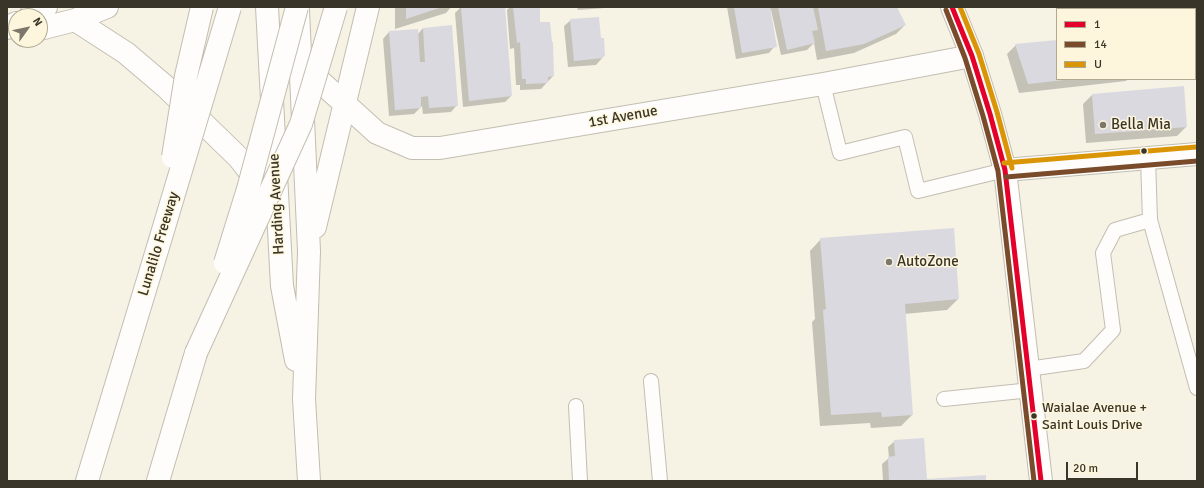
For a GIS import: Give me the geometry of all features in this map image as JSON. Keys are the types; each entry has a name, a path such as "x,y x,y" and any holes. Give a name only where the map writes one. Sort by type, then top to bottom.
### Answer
{"main road":[{"path":"48,27 75,20 107,7"},
{"path":"158,247 186,76 202,7"},
{"name":"Lunalilo Freeway","path":"86,481 129,344 230,7"},
{"name":"Harding Avenue","path":"266,7 282,286 304,399"},
{"path":"158,481 196,353 248,189 297,7"},
{"name":"Harding Avenue","path":"297,7 301,64 309,252 304,399 309,481"},
{"path":"196,353 301,124 336,7"},
{"path":"309,252 368,7"},
{"path":"952,7 972,56 1005,170 1041,481"},
{"path":"75,20 126,53 172,92 239,158 261,188 278,217"},
{"name":"1st Avenue","path":"301,64 377,133 412,148 440,148 823,84 972,56"},
{"path":"1005,170 1194,154"}],"lane":[{"path":"823,84 840,153 905,137 918,191 1005,170"},
{"path":"1148,158 1150,220 1197,388"},
{"path":"1028,368 1084,361 1113,330 1103,253 1115,230 1150,220"},
{"path":"651,381 660,481"},
{"path":"944,399 1031,390"},
{"path":"576,406 580,481"}],"building":[{"path":"406,7 442,7 406,19"},
{"path":"461,7 505,7 512,96 469,101"},
{"path":"513,7 540,7 540,22 550,22 553,42 554,76 548,77 548,83 526,84 526,79 522,79 520,42 517,43"},
{"path":"734,7 770,7 777,47 742,53"},
{"path":"778,7 813,7 818,30 812,31 815,43 787,50"},
{"path":"818,7 897,7 906,25 864,44 826,51"},
{"path":"599,17 601,38 604,38 605,56 603,56 603,58 574,61 570,19"},
{"path":"452,25 458,106 429,108 428,96 421,97 421,108 395,110 389,31 418,29 420,62 425,62 423,28"},
{"path":"1056,40 1056,80 1064,80 1028,84 1015,44"},
{"path":"1184,86 1187,127 1095,134 1092,94"},
{"path":"954,228 959,299 905,304 913,415 882,417 881,412 831,415 823,310 826,309 820,238"},
{"path":"924,438 927,479 986,475 986,481 889,481 888,457 895,456 894,440"}],"transit line":[{"name":"1","path":"952,7 972,56 1005,170 1041,481"},
{"name":"U","path":"960,7 979,54 1012,168"},
{"name":"14","path":"946,10 965,58 998,171 1034,481"},
{"name":"U","path":"1004,163 1196,147"},
{"name":"14","path":"1006,177 1197,161"}],"place":[{"name":"Bella Mia","path":"1103,125"},
{"name":"AutoZone","path":"889,262"},
{"name":"Waialae Avenue + Saint Louis Drive","path":"1034,416"}]}
